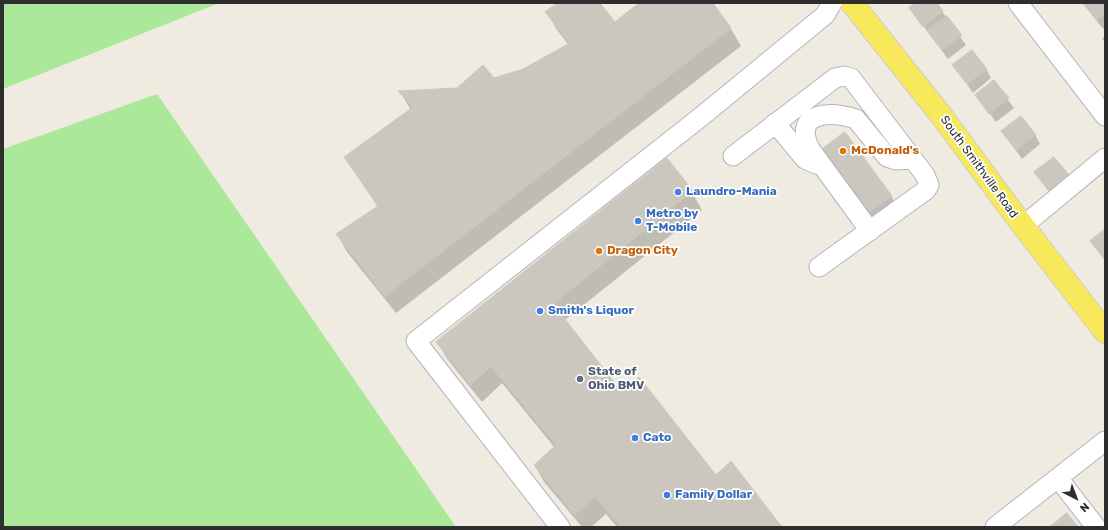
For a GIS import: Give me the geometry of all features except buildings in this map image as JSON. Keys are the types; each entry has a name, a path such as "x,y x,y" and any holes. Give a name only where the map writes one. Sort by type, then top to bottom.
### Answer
{"main road":[{"name":"South Smithville Road","path":"852,3 944,119 1022,226 1104,330"}],"street":[{"path":"560,527 416,341 708,111 824,15 832,3"},
{"path":"1018,3 1105,116"},
{"path":"733,156 835,78 844,76 850,78 913,159 925,175 929,185 926,190 819,267"},
{"path":"870,231 821,166 806,139 805,130 810,120 818,114 856,119 887,157 896,160 913,159"},
{"path":"776,123 805,159 821,166"},
{"path":"1022,226 1105,158"},
{"path":"995,527 1105,441"},
{"path":"1058,478 1096,527"}],"green space":[{"path":"3,3 219,3 3,89"},
{"path":"157,94 456,527 3,527 3,149"}],"place":[{"name":"McDonald's","path":"843,151"},
{"name":"Laundro-Mania","path":"678,192"},
{"name":"Metro by T-Mobile","path":"638,221"},
{"name":"Dragon City","path":"599,251"},
{"name":"Smith's Liquor","path":"540,311"},
{"name":"State of Ohio BMV","path":"580,379"},
{"name":"Cato","path":"635,438"},
{"name":"Family Dollar","path":"667,495"}]}
